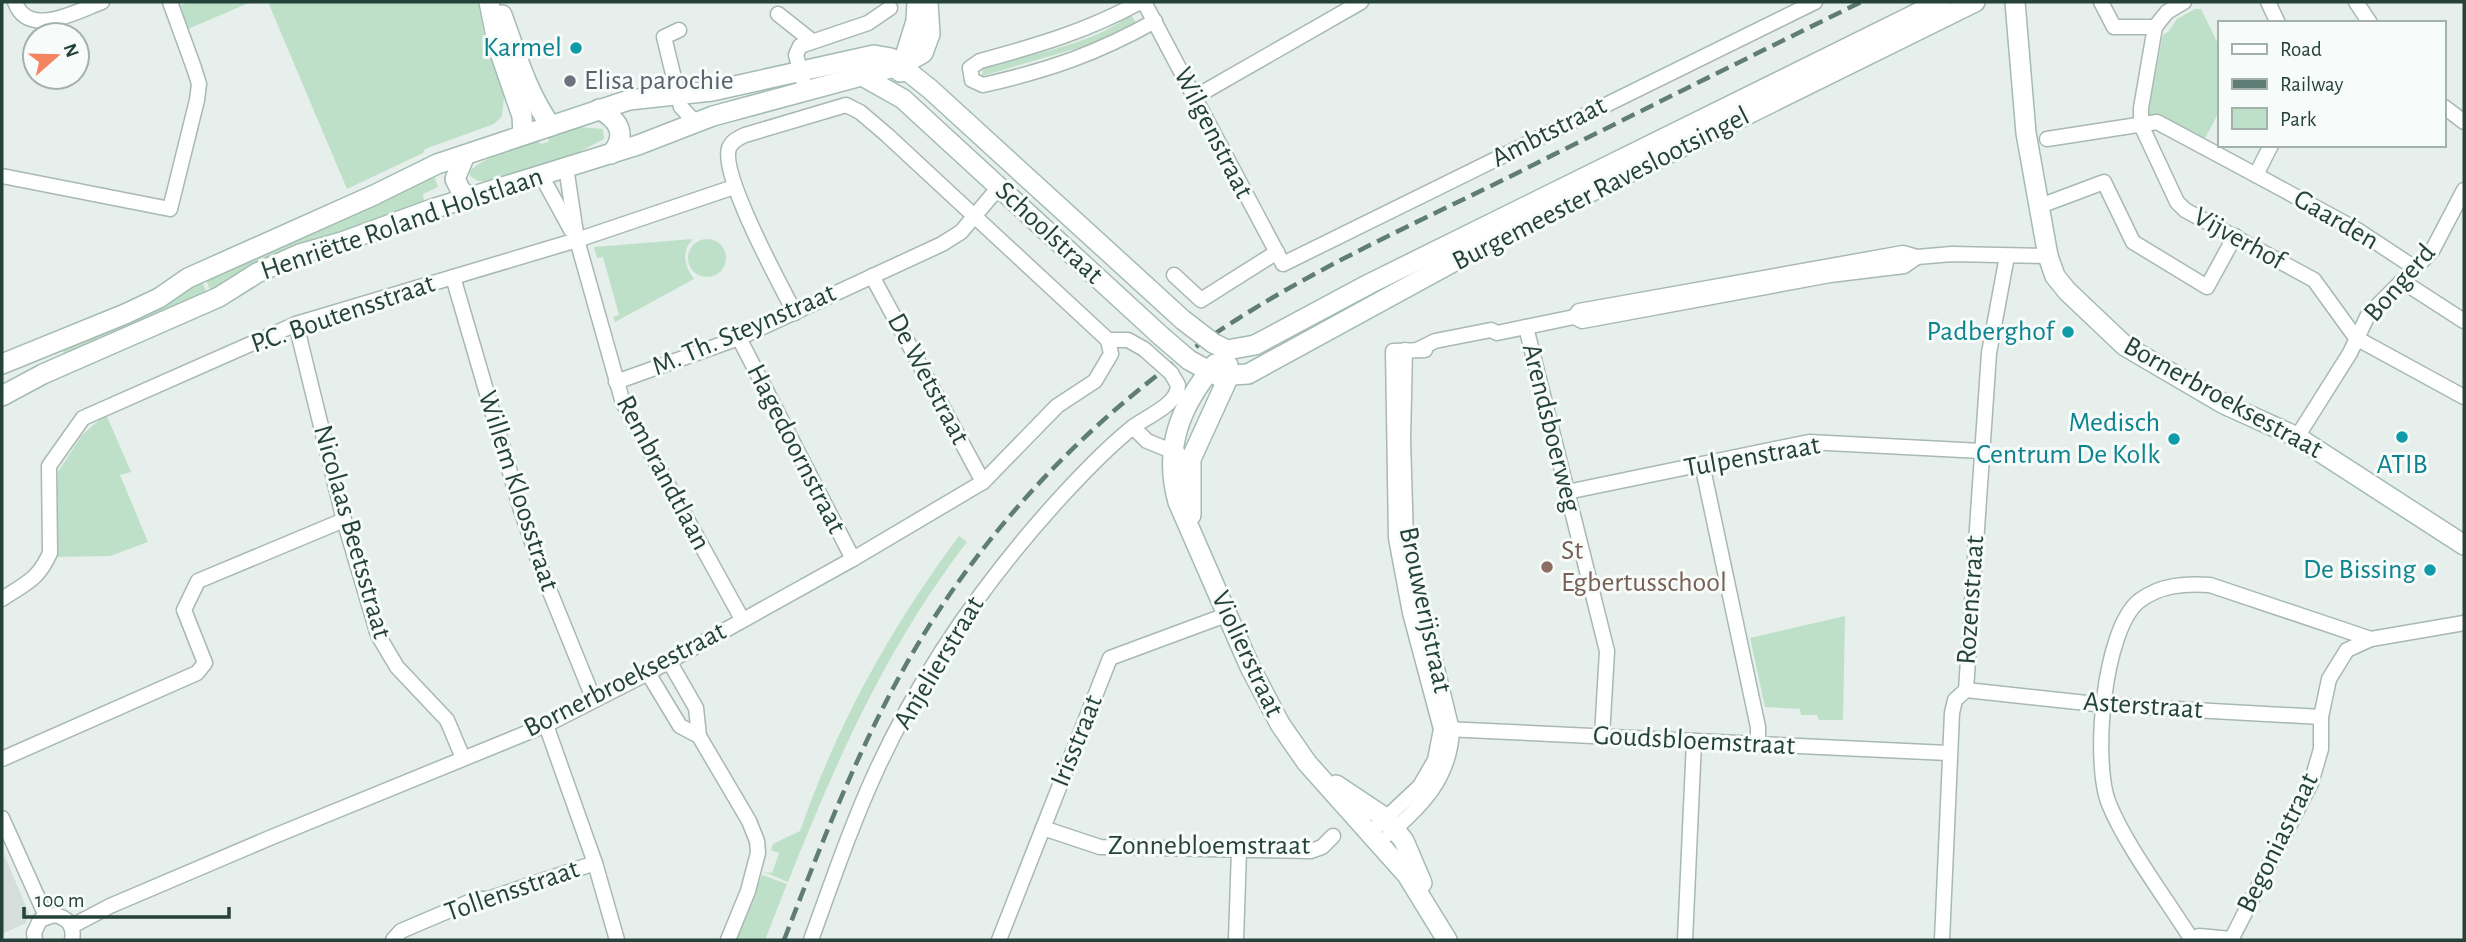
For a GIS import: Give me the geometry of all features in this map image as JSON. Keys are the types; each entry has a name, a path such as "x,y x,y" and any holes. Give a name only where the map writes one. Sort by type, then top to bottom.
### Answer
{"main road":[{"path":"489,2 498,47 522,116 523,134"},
{"path":"498,2 524,78 539,110 551,126"},
{"path":"901,97 899,81 916,22 917,2"},
{"path":"864,77 902,65 923,53 930,34 928,2"},
{"name":"Burgemeester Raveslootsingel","path":"1220,346 1255,345 1369,284 1940,2"},
{"name":"Burgemeester Raveslootsingel","path":"1229,376 1248,374 1495,239 1975,2"},
{"name":"Bornerbroeksestraat","path":"2024,4 2020,83 2048,256 2055,276 2067,291 2125,346 2224,404 2297,437 2464,544"},
{"name":"Henriëtte Roland Holstlaan","path":"2,364 125,314 159,298 188,278 374,195 429,167 598,109 629,100 678,96 874,55 891,58 902,65"},
{"name":"Schoolstraat","path":"902,65 1034,181 1183,320 1220,346"},
{"path":"864,77 901,97"},
{"name":"Henriëtte Roland Holstlaan","path":"2,396 43,374 219,297 257,273 300,254 659,138 695,122 864,77"},
{"name":"Schoolstraat","path":"901,97 1189,360 1208,373 1229,376"},
{"path":"598,109 614,119 621,131 619,143 611,153"},
{"path":"465,155 455,179 461,191 470,197"},
{"name":"Violierstraat","path":"1220,346 1174,436 1171,477 1178,502 1226,615 1280,724 1307,763 1375,838 1420,894 1446,938"},
{"name":"Violierstraat","path":"1196,540 1189,504 1191,459 1229,376 1220,346"},
{"name":"Bornerbroeksestraat","path":"2424,520 2450,543 2464,562"},
{"name":"Violierstraat","path":"1307,763 1391,824 1432,901 1446,938"}],"street":[{"path":"16,2 19,12 29,20 49,20 102,2"},
{"path":"2,176 170,209 197,100 198,84 170,2"},
{"path":"1142,2 1096,26 1056,41 980,61 970,68 972,80 983,85 1065,64 1107,48 1155,21"},
{"name":"Wilgenstraat","path":"1142,2 1155,21 1280,258"},
{"path":"1195,97 1360,2"},
{"name":"Ambtstraat","path":"1174,275 1201,300 1280,258 1815,2"},
{"path":"2101,2 2114,27 2155,27"},
{"path":"2047,139 2141,125 2141,108 2155,27 2166,12 2184,2"},
{"path":"2268,2 2277,21"},
{"path":"2356,2 2369,21"},
{"path":"806,91 796,55 800,46 868,23 890,8"},
{"path":"778,14 811,41"},
{"path":"679,30 664,37 678,96 685,114 695,122"},
{"name":"Schoolstraat","path":"734,187 728,161 730,145 745,135 841,106 850,106 887,135 1108,340"},
{"path":"2445,108 2464,122"},
{"name":"Gaarden","path":"2141,125 2157,122 2359,230 2415,268"},
{"name":"Vijverhof","path":"2141,125 2177,202 2185,210 2314,280 2356,338"},
{"path":"2256,174 2270,147"},
{"name":"Rembrandtlaan","path":"566,167 577,240 616,382 629,417 742,619"},
{"name":"Rembrandtlaan","path":"541,176 577,240"},
{"path":"2040,206 2104,182 2133,242 2207,286 2235,236"},
{"path":"734,187 794,313"},
{"name":"P.C. Boutensstraat","path":"2,599 41,573 45,565 50,553 49,466 83,418 296,324 577,240 734,187"},
{"name":"M. Th. Steynstraat","path":"616,382 739,338 951,238 999,187"},
{"name":"Bongerd","path":"2297,437 2350,353 2368,315 2432,251 2464,190"},
{"path":"1526,327 1574,317 1579,311 1903,253 1917,257 1952,254 2048,256"},
{"name":"Rozenstraat","path":"1942,940 1948,753 1955,700 1966,690 1989,353 2007,256"},
{"name":"De Wetstraat","path":"872,276 984,482"},
{"name":"Willem Kloosstraat","path":"453,277 521,510 594,700"},
{"path":"2402,281 2464,321"},
{"name":"Nicolaas Beetsstraat","path":"296,324 344,520 378,635 386,652 447,720 463,758"},
{"name":"Brouwerijstraat","path":"1375,838 1439,782 1450,755 1446,729 1410,613 1396,538 1405,350 1438,350 1491,339 1497,333 1526,327"},
{"name":"Arendsboerweg","path":"1526,327 1607,650 1602,736"},
{"name":"Hagedoornstraat","path":"739,338 853,559"},
{"path":"2356,338 2464,397"},
{"name":"Anjelierstraat","path":"811,940 877,768 912,700 951,636 992,577 1073,483 1133,427 1173,398 1178,385 1171,373 1144,349 1128,340 1108,340"},
{"name":"Bornerbroeksestraat","path":"72,933 122,901 546,725 648,673 853,559 984,482 1057,406 1094,381 1111,354 1108,340"},
{"path":"1133,427 1147,441 1191,459"},
{"name":"Tulpenstraat","path":"1566,492 1809,442 1981,451"},
{"path":"1702,464 1758,727 1758,744"},
{"path":"2,759 197,673 205,663 184,610 198,581 344,520"},
{"path":"2231,940 2199,936 2192,940 2109,805 2101,765 2111,658 2119,627 2139,601 2183,583 2210,585 2371,639"},
{"name":"Irisstraat","path":"999,940 1110,658 1226,615"},
{"path":"2346,631 2347,650 2371,639 2464,623"},
{"name":"Begoniastraat","path":"2231,940 2311,783 2320,749 2321,717 2329,678 2347,650"},
{"path":"669,661 696,708 699,736 757,841 758,853 748,891 728,940"},
{"path":"648,673 680,726 699,736"},
{"name":"Asterstraat","path":"1966,690 2105,705 2321,717"},
{"path":"546,725 595,863 617,940"},
{"name":"Goudsbloemstraat","path":"1446,729 1948,753"},
{"path":"1685,940 1694,741"},
{"path":"2,818 47,916"},
{"name":"Zonnebloemstraat","path":"1042,828 1100,847 1311,850 1322,847 1333,836"},
{"path":"1236,940 1239,850"},
{"name":"Tollensstraat","path":"393,940 401,931 476,899 488,899 595,863"},
{"path":"35,940 36,926 47,916 61,916 72,933"}],"shaded area":[{"path":"2,850 29,913 26,923 2,934"}],"green space":[{"path":"191,2 251,2 188,29 180,5"},
{"path":"268,2 478,2 485,41 504,96 502,116 494,124 425,149 423,153 347,189"},
{"path":"2195,9 2201,9 2218,44 2218,114 2203,142 2147,116 2163,35 2177,19"},
{"path":"1131,14 1136,23 1102,41 982,76 983,68 1080,41 1115,25"},
{"path":"579,127 603,129 604,139 560,162 495,181 478,181 470,176 470,171 475,166 509,148 534,138 541,144 548,142 550,133"},
{"path":"432,170 438,187 423,194 425,207 212,295 204,275"},
{"path":"693,239 687,248 685,259 694,279 615,322 613,317 619,315 603,257 597,258 594,247"},
{"path":"707,239 721,244 726,258 721,272 707,277 693,272 688,258 693,244"},
{"path":"200,277 208,296 63,359 64,344"},
{"path":"106,414 131,472 120,475 148,542 110,556 55,557 58,472 82,435"},
{"path":"959,536 967,542 912,622 865,706 825,792 788,882 764,872 772,873 779,853 771,850 773,844 800,831 831,752 868,677 911,605"},
{"path":"1845,616 1843,720 1819,720 1817,715 1801,715 1800,709 1765,707 1750,638"},
{"path":"762,875 787,884 765,940 736,940"}],"railway":[{"path":"784,940 838,805 878,717 925,632 981,551 1012,513 1080,441 1117,408 1195,347 1302,281 1861,2"}],"place":[{"name":"Karmel","path":"576,48"},
{"name":"Elisa parochie","path":"570,81"},
{"name":"Padberghof","path":"2068,332"},
{"name":"ATIB","path":"2402,437"},
{"name":"Medisch Centrum De Kolk","path":"2174,439"},
{"name":"St Egbertusschool","path":"1547,567"},
{"name":"De Bissing","path":"2430,570"}]}
